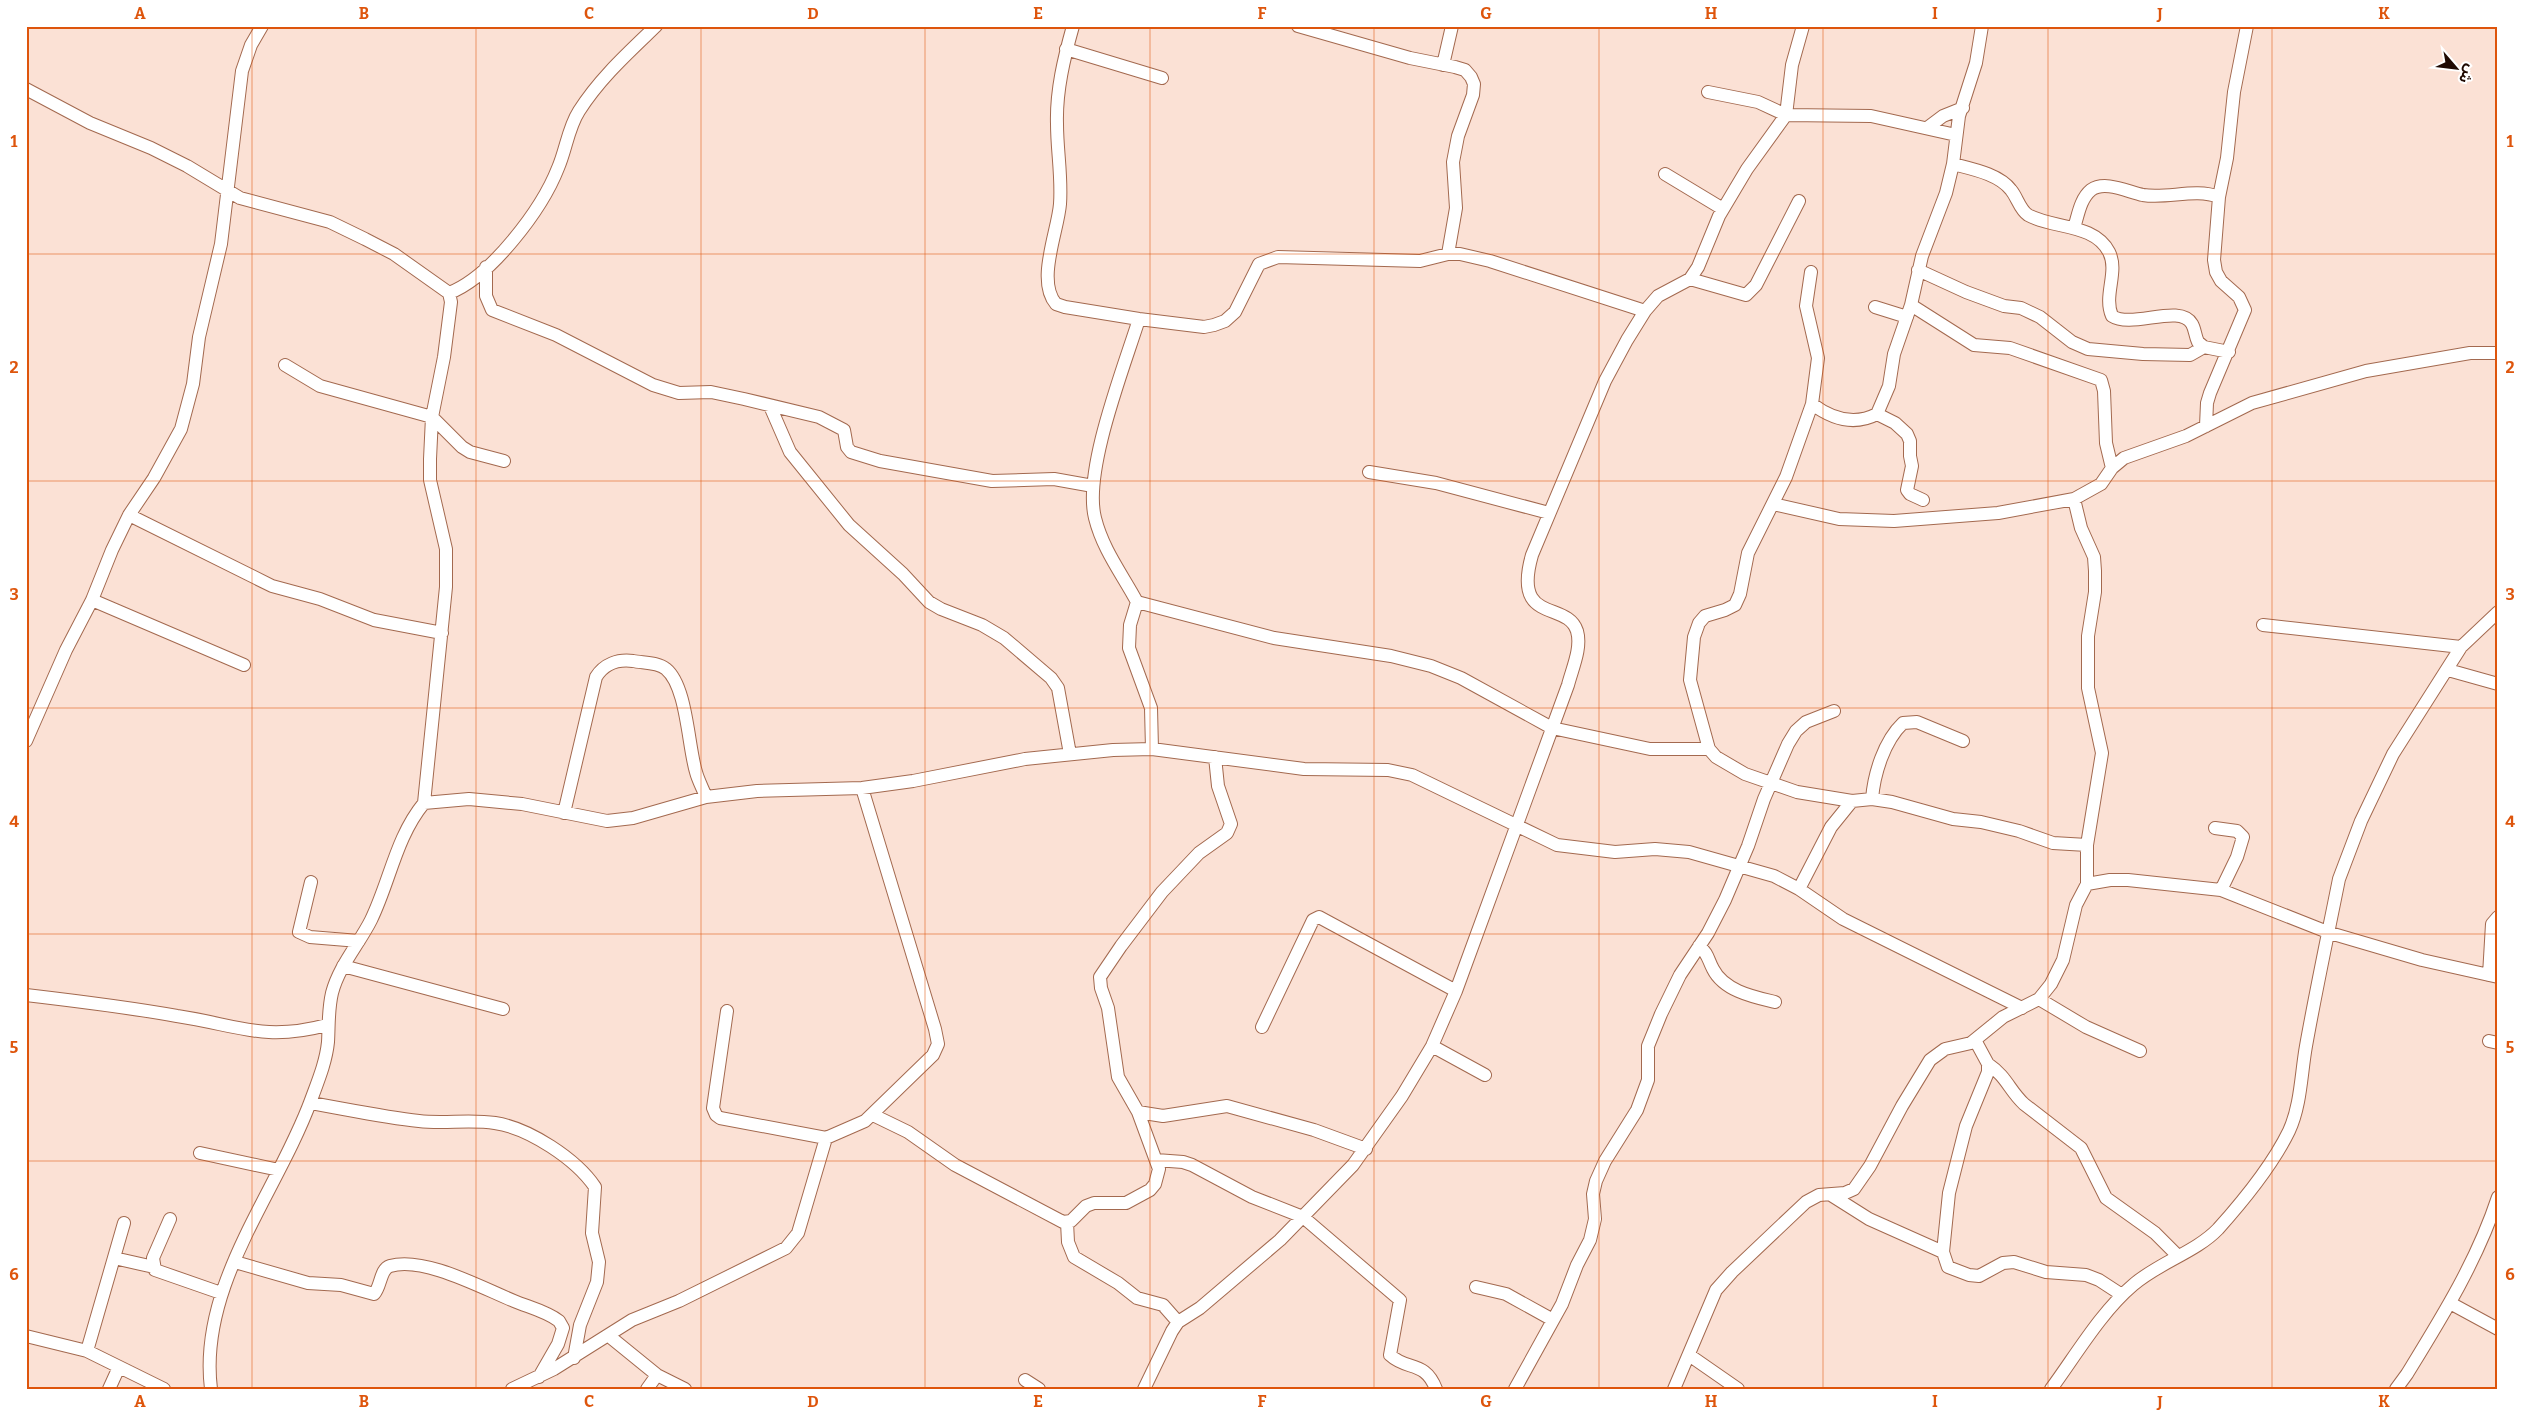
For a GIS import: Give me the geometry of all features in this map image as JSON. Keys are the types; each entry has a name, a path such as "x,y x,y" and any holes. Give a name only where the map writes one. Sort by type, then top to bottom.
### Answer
{"street":[{"path":"26,741 28,729 92,600 112,550 180,429 193,384 199,338 221,244 229,192 234,123 242,71 251,45 262,26"},
{"path":"449,293 466,284 486,267 522,230 549,188 578,113 620,59 656,26"},
{"path":"1073,26 1066,49 1057,106 1061,182 1059,216 1049,262 1048,282 1056,304 1139,319 1204,327 1225,321 1235,312 1260,264 1278,257 1420,261 1448,254 1490,262 1645,311"},
{"path":"1298,26 1465,70 1474,84 1473,95 1455,150 1453,162 1456,208 1448,254"},
{"path":"1443,65 1452,26"},
{"path":"1144,1389 1178,1322 1235,1279 1303,1217 1366,1149 1432,1046 1456,991 1568,685 1578,640 1576,630 1571,622 1542,608 1533,600 1528,586 1528,570 1532,555 1604,381 1645,311 1658,296 1690,279 1698,267 1723,209 1747,169 1786,115 1792,65 1803,26"},
{"path":"1812,404 1826,414 1852,421 1866,420 1878,414 1890,386 1898,338 1909,311 1918,270 1940,212 1953,164 1959,116 1976,63 1982,26"},
{"path":"2206,426 2207,403 2245,310 2240,297 2221,281 2216,272 2214,260 2219,197 2227,158 2234,92 2248,26"},
{"path":"1066,49 1162,78"},
{"path":"26,89 90,123 188,166 240,198 330,222 394,254 449,293 451,302 444,357 432,417 430,480 446,548 446,587 424,803 414,816 399,847 372,919 343,966 332,990 325,1060 310,1102 222,1293 210,1334 208,1355 211,1389"},
{"path":"1708,92 1758,102 1786,115 1871,116 1956,135"},
{"path":"1927,128 1943,116 1963,108"},
{"path":"1953,164 2001,181 2009,187 2027,214 2092,235 2109,253 2113,266 2109,308 2112,316 2127,321 2170,315 2182,316 2193,324 2195,337 2204,347 2229,352"},
{"path":"1664,174 1723,209"},
{"path":"2074,228 2080,208 2086,197 2092,190 2101,186 2144,195 2201,193 2219,197"},
{"path":"1690,279 1746,295 1756,285 1799,201"},
{"path":"486,267 486,296 492,310 556,335 653,385 679,393 711,392 819,417 835,424 845,432 847,447 851,452 880,461 992,481 1054,479 1093,486"},
{"path":"1918,270 2004,306 2021,308 2040,317 2072,342 2088,349 2143,354 2190,355 2204,347"},
{"path":"1811,272 1806,306 1818,358 1812,404 1786,477 1748,553 1740,594 1735,605 1705,616 1694,637 1690,680 1709,749 1729,766 1797,792 1852,801 1872,799 1900,803 1953,818 2020,831 2053,843 2087,845"},
{"path":"1875,306 1909,311 1974,345 2010,348 2101,380 2104,391 2106,443 2112,468"},
{"path":"1139,319 1105,428 1093,486 1094,516 1106,552 1137,602 1274,638 1408,659 1461,678 1552,728 1650,749 1709,749"},
{"path":"1773,504 1838,519 1894,521 1998,513 2074,498 2101,484 2112,468 2124,458 2206,426 2252,403 2366,371 2470,353 2498,353"},
{"path":"285,365 320,386 432,417 462,447 470,452 504,461"},
{"path":"770,406 790,452 796,460 849,524 903,574 929,602 941,609 982,625 1004,638 1051,678 1058,688 1070,754"},
{"path":"1878,414 1895,423 1907,434 1910,441 1912,466 1907,490 1910,494 1923,500"},
{"path":"1369,472 1436,483 1549,513"},
{"path":"1674,1389 1708,1304 1723,1281 1806,1202 1819,1195 1845,1193 1854,1188 1862,1179 1930,1060 1945,1049 1961,1047 1975,1040 2003,1017 2039,999 2051,984 2064,960 2076,905 2087,884 2087,845 2102,753 2088,688 2088,636 2095,592 2094,557 2081,528 2074,498"},
{"path":"130,515 272,586 320,599 374,620 442,632"},
{"path":"92,600 244,665"},
{"path":"1137,602 1130,625 1129,648 1151,708 1152,749"},
{"path":"2051,1389 2122,1295 2134,1284 2177,1255 2206,1240 2217,1230 2262,1172 2289,1130 2298,1102 2306,1048 2339,879 2361,821 2393,754 2461,647 2498,612"},
{"path":"2263,625 2461,647"},
{"path":"564,814 596,677 604,666 626,660 662,667 668,670 676,683 683,706 696,772 706,797"},
{"path":"2448,670 2498,684"},
{"path":"1515,1389 1562,1304 1594,1230 1593,1194 1596,1181 1605,1161 1637,1110 1648,1080 1648,1046 1680,975 1725,900 1740,866 1771,782 1796,731 1818,716 1834,711"},
{"path":"1872,799 1876,773 1891,740 1903,723 1917,722 1963,741"},
{"path":"424,803 469,799 522,804 564,814 607,821 633,818 706,797 756,791 862,788 913,781 989,764 1070,754 1152,749 1304,769 1388,770 1412,775 1557,845 1615,852 1655,849 1689,852 1774,876 1799,889 1843,919 1894,946 2002,996 2022,1008"},
{"path":"873,1115 908,1132 955,1165 1059,1221 1067,1222 1086,1206 1094,1203 1126,1203 1150,1190 1155,1184 1159,1168 1138,1112 1118,1076 1108,1008 1100,988 1100,977 1162,892 1199,853 1227,833 1231,824 1218,786 1215,757"},
{"path":"727,1011 713,1108 716,1115 720,1118 826,1138 865,1121 873,1115 933,1055 938,1044 926,996 862,788"},
{"path":"1799,889 1831,827 1852,801"},
{"path":"2215,828 2237,831 2243,837 2237,857 2221,890"},
{"path":"2087,884 2110,880 2128,880 2221,890 2330,932 2422,960 2494,976 2492,924 2498,917"},
{"path":"311,882 298,932 310,937 359,941"},
{"path":"1262,1027 1313,920 1319,917 1456,991"},
{"path":"1699,946 1706,953 1719,979 1735,989 1775,1002"},
{"path":"343,966 503,1009"},
{"path":"26,996 186,1017 258,1033 300,1032 327,1025"},
{"path":"2039,999 2086,1028 2140,1051"},
{"path":"1975,1040 1988,1064 2004,1076 2018,1098 2081,1148 2106,1198 2155,1233 2177,1255"},
{"path":"1432,1046 1485,1075"},
{"path":"1988,1064 1986,1078 1966,1126 1950,1193 1943,1252 1948,1267 1969,1275 1979,1276 2003,1263 2014,1262 2046,1272 2086,1275 2100,1280 2122,1295"},
{"path":"310,1102 378,1117 444,1124 493,1122 511,1126 558,1152 579,1167 595,1187 592,1233 599,1262 597,1282 580,1325 574,1358"},
{"path":"1138,1112 1163,1116 1206,1111 1227,1106 1296,1125 1366,1149"},
{"path":"512,1389 574,1358 632,1320 679,1301 786,1248 798,1233 826,1138"},
{"path":"200,1154 279,1170"},
{"path":"1156,1160 1182,1162 1192,1165 1252,1197 1303,1217 1400,1300 1390,1355 1398,1361 1422,1368 1433,1381 1436,1389"},
{"path":"1831,1195 1869,1219 1943,1252"},
{"path":"2396,1389 2450,1303 2476,1254 2498,1197"},
{"path":"170,1219 155,1252 154,1267 158,1273 222,1293"},
{"path":"87,1351 124,1222"},
{"path":"1067,1222 1068,1242 1074,1257 1118,1283 1137,1298 1163,1306 1178,1322"},
{"path":"114,1258 154,1267"},
{"path":"236,1262 308,1283 341,1285 374,1294 378,1289 385,1269 390,1266 419,1266 452,1275 559,1321 563,1328 558,1344 539,1377"},
{"path":"1476,1287 1506,1294 1553,1320"},
{"path":"2450,1303 2498,1329"},
{"path":"26,1336 87,1351 164,1389"},
{"path":"609,1336 657,1375 685,1389"},
{"path":"1689,1355 1738,1389"},
{"path":"110,1389 119,1368"},
{"path":"647,1389 657,1375"},
{"path":"1025,1380 1039,1389"}]}
